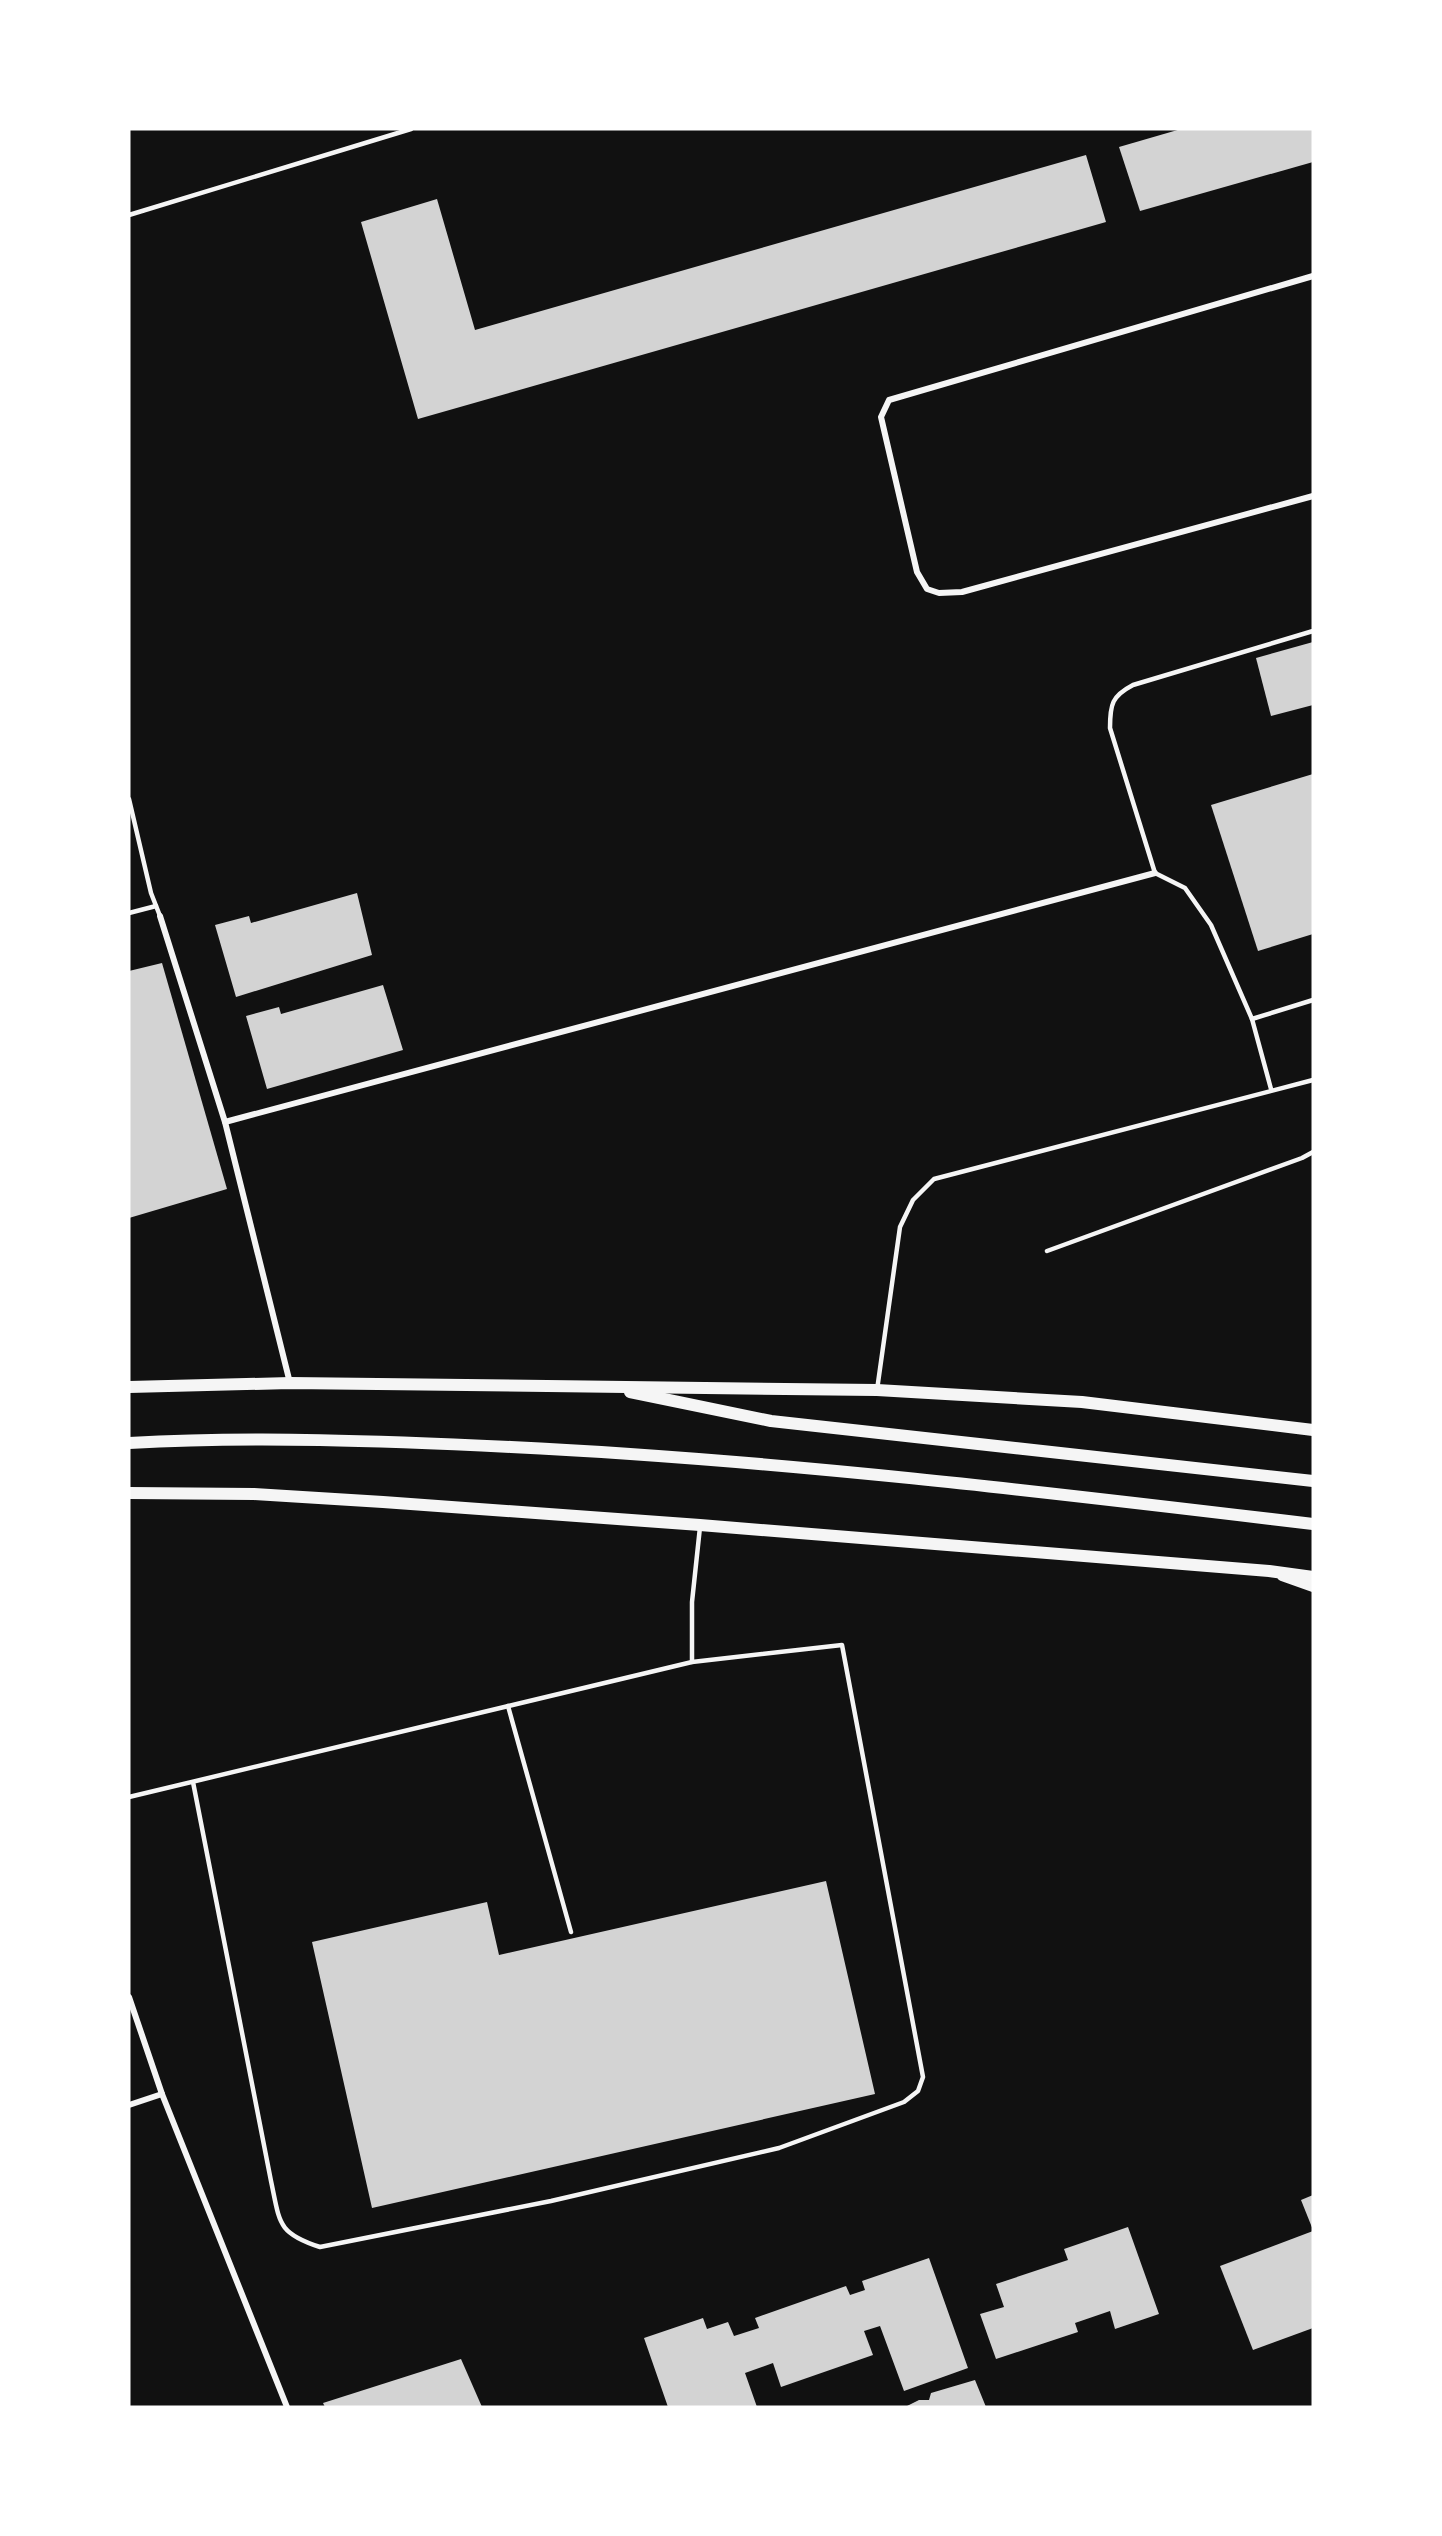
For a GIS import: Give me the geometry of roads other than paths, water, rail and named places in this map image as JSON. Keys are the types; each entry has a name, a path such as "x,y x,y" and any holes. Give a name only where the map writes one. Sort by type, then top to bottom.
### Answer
{"main road":[{"path":"129,1387 290,1383 877,1390 1082,1402 1313,1430"},
{"path":"602,1386 771,1421 1313,1481"},
{"path":"129,1443 280,1440 415,1442 587,1451 979,1484 1313,1524"},
{"path":"129,1493 254,1494 700,1525 1269,1571 1313,1577"}],"street":[{"path":"1313,276 889,400 881,417 917,572 927,589 939,593 962,592 1313,496"},
{"path":"225,1122 1155,873"},
{"path":"160,916 225,1122 290,1383"},
{"path":"1269,1571 1313,1587"},
{"path":"129,2000 162,2094 287,2407"},
{"path":"129,2105 162,2094"}],"lane":[{"path":"129,215 411,129"},
{"path":"1271,1089 1252,1019 1211,925 1185,888 1155,873 1110,728 1112,704 1119,693 1134,686 1313,631"},
{"path":"129,799 160,916"},
{"path":"129,913 156,906"},
{"path":"1252,1019 1313,1000"},
{"path":"877,1390 900,1227 913,1200 934,1179 1271,1089 1313,1080"},
{"path":"1047,1251 1313,1152"},
{"path":"692,1662 692,1602 700,1525"},
{"path":"129,1797 692,1662 842,1645 923,2077 918,2091 904,2102 779,2148 551,2201 320,2247 295,2239 280,2224 193,1782"},
{"path":"508,1706 571,1932"}]}
